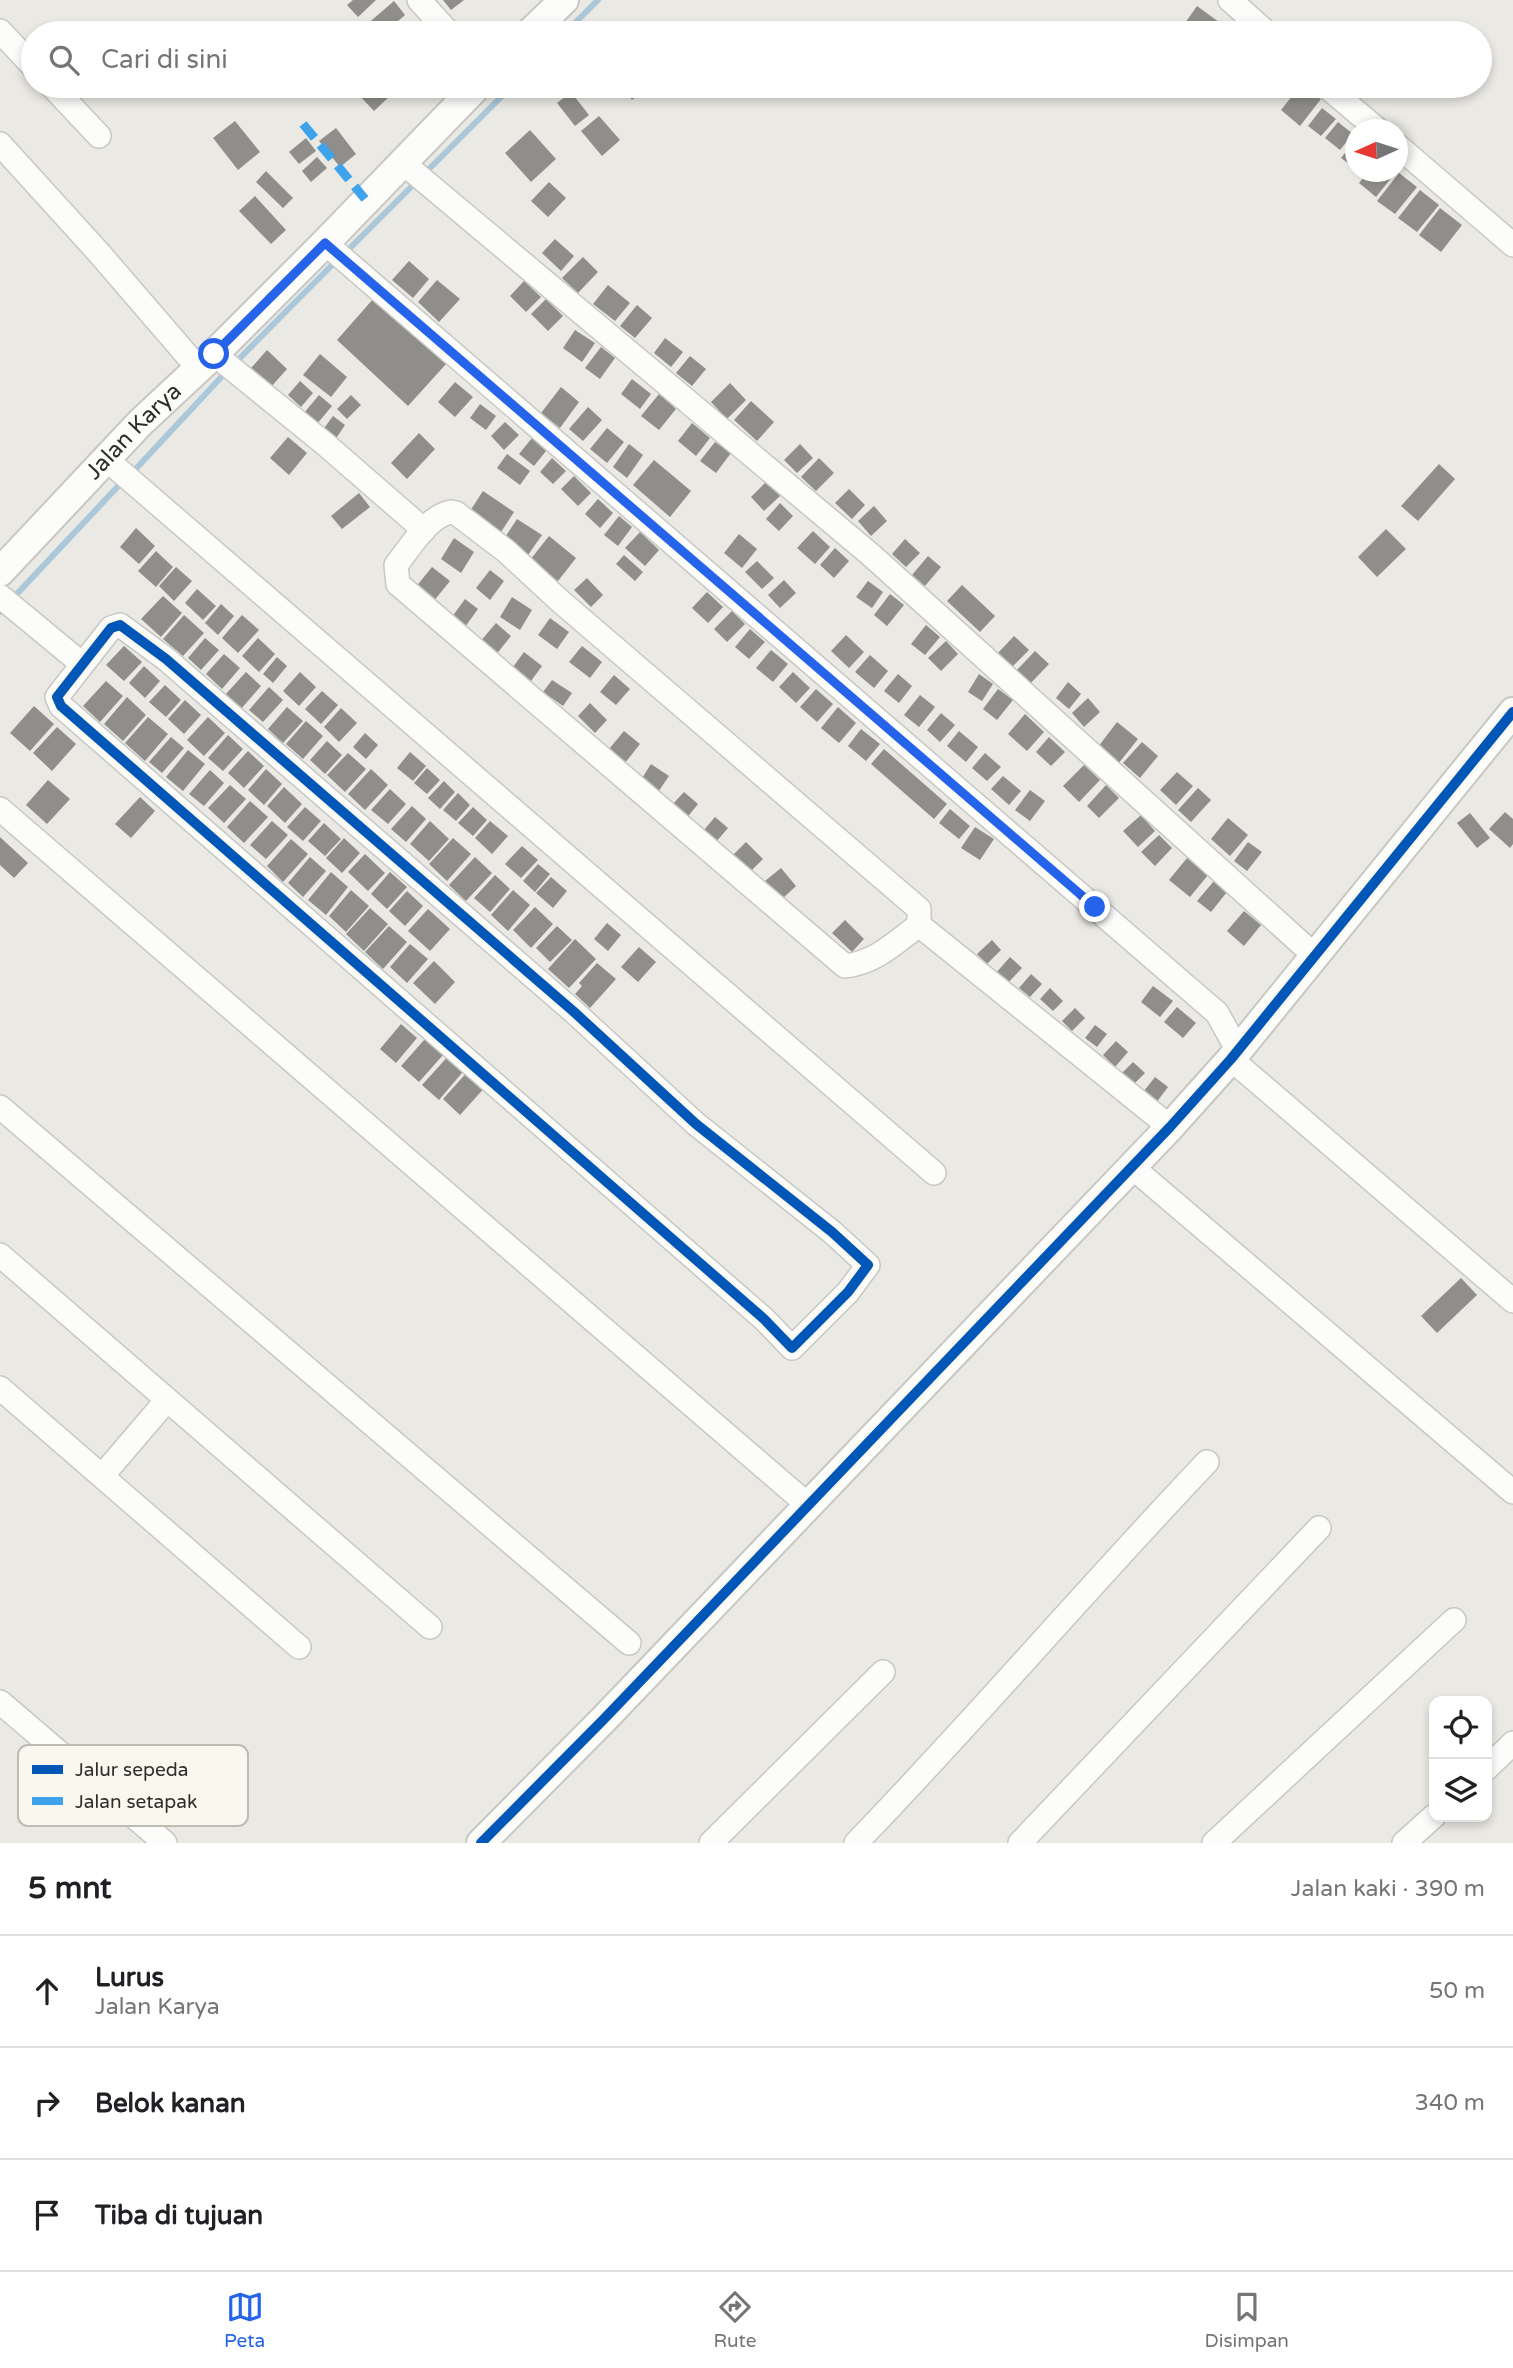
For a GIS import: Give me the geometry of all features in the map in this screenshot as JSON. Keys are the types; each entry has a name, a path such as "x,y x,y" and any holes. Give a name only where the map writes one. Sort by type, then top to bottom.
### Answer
{"street":[{"path":"419,0 438,21"},
{"path":"542,21 564,0"},
{"path":"1230,0 1254,21"},
{"path":"0,31 21,53"},
{"path":"64,98 99,135"},
{"name":"Jalan Karya","path":"0,572 140,423 218,364 334,252 365,200 408,166 467,98"},
{"path":"1340,98 1365,119"},
{"path":"0,144 99,253 218,364 325,444 424,530"},
{"path":"1408,155 1513,245"},
{"path":"408,166 871,555 1315,956"},
{"path":"334,252 1217,1013 1235,1055 1513,1301"},
{"path":"106,459 934,1172"},
{"path":"443,513 456,513 506,551 560,601 919,909 919,925 874,958 858,965 845,966 398,584 396,565 424,530 443,513"},
{"path":"0,596 82,664"},
{"path":"120,625 166,659 573,1010 696,1124 832,1232 868,1265 848,1292 792,1348 764,1319 61,706 57,698 82,664 111,628 120,625"},
{"path":"481,1843 604,1719 1170,1127 1235,1055 1513,712"},
{"path":"0,809 808,1505"},
{"path":"919,925 1170,1127"},
{"path":"0,1107 629,1643"},
{"path":"1132,1167 1513,1492"},
{"path":"0,1255 430,1627"},
{"path":"0,1388 299,1647"},
{"path":"102,1476 167,1400"},
{"path":"856,1843 1207,1462"},
{"path":"1020,1843 1319,1528"},
{"path":"1214,1843 1454,1620"},
{"path":"711,1843 883,1672"},
{"path":"0,1702 50,1745"},
{"path":"1492,1763 1513,1744"},
{"path":"1410,1838 1429,1821"},
{"path":"145,1826 165,1843"}],"building":[{"path":"353,0 376,0 358,17 347,5"},
{"path":"443,0 464,0 451,10"},
{"path":"394,1 405,15 398,21 371,21"},
{"path":"1197,6 1218,21 1186,21"},
{"path":"362,98 388,98 374,111"},
{"path":"563,98 576,98 589,115 575,126 557,103"},
{"path":"1290,98 1321,99 1300,126 1281,110"},
{"path":"1322,108 1336,119 1321,136 1308,126"},
{"path":"599,116 620,140 602,156 581,131"},
{"path":"235,121 260,152 238,170 213,138"},
{"path":"1338,122 1345,128 1345,144 1340,150 1325,138"},
{"path":"336,128 356,154 340,167 319,141"},
{"path":"530,130 556,159 531,182 505,153"},
{"path":"306,138 316,151 299,164 289,152"},
{"path":"317,157 327,168 311,182 302,171"},
{"path":"266,171 293,198 283,208 256,182"},
{"path":"1408,180 1417,187 1395,214 1377,201 1392,182"},
{"path":"549,182 566,198 548,217 531,201"},
{"path":"1360,182 1388,182 1376,197"},
{"path":"1420,190 1439,205 1417,232 1398,218"},
{"path":"255,196 286,230 271,244 239,211"},
{"path":"1440,208 1462,225 1441,252 1419,235"},
{"path":"555,239 574,256 561,271 542,253"},
{"path":"583,257 598,272 578,293 562,278"},
{"path":"409,261 429,279 413,298 392,280"},
{"path":"437,280 460,299 439,322 418,302"},
{"path":"524,281 541,297 526,312 510,296"},
{"path":"608,285 630,303 615,321 593,304"},
{"path":"374,298 446,364 408,406 337,340"},
{"path":"546,299 563,316 548,331 531,314"},
{"path":"637,305 652,318 635,338 620,326"},
{"path":"575,330 595,343 582,362 563,348"},
{"path":"665,338 683,352 671,367 654,353"},
{"path":"601,347 615,358 600,379 585,368"},
{"path":"267,350 287,369 271,387 251,368"},
{"path":"320,354 347,377 331,397 303,375"},
{"path":"690,356 706,369 692,386 676,373"},
{"path":"632,379 651,394 640,409 621,394"},
{"path":"300,381 313,393 301,407 288,395"},
{"path":"455,382 473,397 455,417 438,402"},
{"path":"730,383 746,400 727,419 711,402"},
{"path":"561,387 579,402 560,428 541,413"},
{"path":"659,394 676,409 659,430 641,416"},
{"path":"319,395 332,406 317,424 304,413"},
{"path":"351,395 361,405 347,419 337,409"},
{"path":"751,401 774,422 757,441 734,420"},
{"path":"480,404 496,416 486,430 470,418"},
{"path":"588,407 602,420 583,441 569,429"},
{"path":"333,416 345,425 335,440 322,431"},
{"path":"505,422 519,435 504,450 491,436"},
{"path":"692,423 710,438 696,456 678,441"},
{"path":"607,428 624,442 607,463 590,449"},
{"path":"419,433 435,449 407,479 391,463"},
{"path":"288,437 307,453 289,475 270,458"},
{"path":"532,438 546,451 534,466 519,454"},
{"path":"715,442 731,453 716,473 700,461"},
{"path":"629,444 643,455 627,478 613,467"},
{"path":"800,444 813,458 797,473 784,460"},
{"path":"507,454 530,471 520,485 497,468"},
{"path":"552,458 566,471 553,484 540,472"},
{"path":"819,458 834,473 816,491 801,477"},
{"path":"654,460 691,491 670,517 633,485"},
{"path":"1439,464 1455,479 1418,521 1401,506"},
{"path":"574,476 591,493 578,506 561,489"},
{"path":"766,482 780,496 764,511 751,497"},
{"path":"849,489 865,505 852,519 835,503"},
{"path":"483,491 514,512 501,532 470,511"},
{"path":"359,493 370,507 342,529 331,516"},
{"path":"598,499 613,513 600,528 585,514"},
{"path":"780,503 793,516 779,531 766,519"},
{"path":"874,506 887,521 871,536 858,521"},
{"path":"619,516 632,527 618,546 604,535"},
{"path":"517,519 542,535 528,555 504,539"},
{"path":"136,528 155,546 139,564 120,547"},
{"path":"1386,529 1406,549 1377,577 1358,557"},
{"path":"813,531 830,547 815,564 797,548"},
{"path":"640,532 659,550 645,566 625,548"},
{"path":"739,534 757,549 742,568 724,553"},
{"path":"549,536 576,558 558,581 530,560"},
{"path":"454,538 474,552 461,573 441,559"},
{"path":"905,539 920,553 906,567 892,554"},
{"path":"835,548 849,561 834,578 820,565"},
{"path":"156,551 173,567 156,587 138,571"},
{"path":"624,555 643,572 635,581 616,564"},
{"path":"928,556 941,567 925,586 912,575"},
{"path":"757,561 774,578 762,589 745,572"},
{"path":"176,567 192,581 174,601 159,586"},
{"path":"432,567 450,581 433,602 415,588"},
{"path":"490,570 504,581 490,600 476,588"},
{"path":"587,578 603,595 591,607 574,590"},
{"path":"784,580 796,593 780,608 768,595"},
{"path":"868,581 883,592 872,608 856,597"},
{"path":"962,585 995,616 980,632 947,601"},
{"path":"197,589 216,606 203,620 185,603"},
{"path":"707,592 723,607 708,623 692,608"},
{"path":"890,594 904,605 887,626 874,615"},
{"path":"163,596 182,613 161,637 141,619"},
{"path":"512,597 532,610 520,630 500,617"},
{"path":"465,599 478,609 465,627 452,617"},
{"path":"221,604 234,616 218,635 205,623"},
{"path":"732,611 745,624 727,642 714,629"},
{"path":"184,615 204,633 183,656 163,639"},
{"path":"242,615 259,630 238,653 222,638"},
{"path":"550,618 569,632 557,649 538,635"},
{"path":"496,623 511,636 495,656 479,643"},
{"path":"926,625 940,637 925,655 911,644"},
{"path":"750,629 765,642 749,659 735,647"},
{"path":"846,635 864,652 849,668 831,651"},
{"path":"1014,636 1029,650 1012,667 998,653"},
{"path":"205,638 219,650 201,670 188,658"},
{"path":"258,638 275,654 259,672 242,656"},
{"path":"946,641 958,654 941,671 928,658"},
{"path":"124,646 142,662 124,681 106,665"},
{"path":"582,646 602,662 590,678 569,662"},
{"path":"771,650 788,664 773,682 756,668"},
{"path":"1035,651 1049,664 1028,686 1014,673"},
{"path":"524,652 542,666 531,681 513,667"},
{"path":"224,654 240,668 222,689 206,674"},
{"path":"870,655 888,671 874,688 855,672"},
{"path":"277,657 287,666 273,683 263,674"},
{"path":"144,666 160,681 145,698 129,683"},
{"path":"246,672 261,686 241,709 225,695"},
{"path":"300,672 316,687 299,706 283,691"},
{"path":"793,672 810,688 796,703 779,687"},
{"path":"898,674 912,686 899,703 884,691"},
{"path":"979,674 993,684 982,701 968,692"},
{"path":"614,675 630,689 616,705 600,692"},
{"path":"552,680 572,693 563,706 543,692"},
{"path":"106,681 123,696 100,722 83,706"},
{"path":"1068,682 1081,694 1069,709 1056,698"},
{"path":"165,685 181,700 166,717 149,702"},
{"path":"269,687 283,700 263,722 249,710"},
{"path":"816,689 833,704 817,722 800,707"},
{"path":"998,689 1013,700 997,720 983,709"},
{"path":"322,691 338,705 321,724 305,709"},
{"path":"920,695 935,707 919,727 904,715"},
{"path":"127,697 146,715 123,741 104,724"},
{"path":"1088,698 1100,712 1084,727 1072,713"},
{"path":"185,700 201,715 184,734 168,719"},
{"path":"590,703 607,720 595,733 578,716"},
{"path":"34,706 54,724 30,751 10,733"},
{"path":"287,707 303,721 283,743 268,729"},
{"path":"838,707 856,723 839,743 821,728"},
{"path":"341,708 357,723 339,742 324,727"},
{"path":"941,713 955,725 940,742 927,730"},
{"path":"1025,714 1044,732 1027,751 1008,734"},
{"path":"148,717 168,734 145,761 125,743"},
{"path":"208,717 225,733 204,756 187,740"},
{"path":"306,721 323,736 303,759 286,744"},
{"path":"1117,722 1138,739 1118,764 1098,747"},
{"path":"57,727 76,744 52,771 33,753"},
{"path":"861,729 880,744 866,761 848,746"},
{"path":"624,731 640,744 625,763 609,749"},
{"path":"959,731 978,747 966,762 947,746"},
{"path":"365,733 378,745 366,759 353,747"},
{"path":"228,735 243,749 223,771 208,758"},
{"path":"171,737 184,748 162,773 149,762"},
{"path":"1049,737 1065,752 1051,766 1036,752"},
{"path":"327,741 342,755 325,774 310,760"},
{"path":"1142,742 1158,756 1140,778 1123,763"},
{"path":"884,749 947,804 934,819 871,764"},
{"path":"188,750 205,764 183,791 166,777"},
{"path":"248,751 264,766 244,788 228,773"},
{"path":"410,752 426,766 413,781 397,768"},
{"path":"348,753 366,769 345,792 327,775"},
{"path":"985,753 1001,767 987,781 972,768"},
{"path":"651,764 669,776 656,795 639,783"},
{"path":"1084,765 1100,780 1079,802 1063,786"},
{"path":"427,768 440,780 427,794 414,783"},
{"path":"266,769 282,784 264,805 248,790"},
{"path":"371,769 388,785 365,810 348,794"},
{"path":"210,770 224,783 204,806 189,794"},
{"path":"1177,772 1193,786 1176,805 1160,790"},
{"path":"1003,776 1021,791 1009,805 991,789"},
{"path":"48,780 70,799 47,824 26,805"},
{"path":"444,781 455,792 440,809 428,798"},
{"path":"230,785 246,799 224,823 208,808"},
{"path":"1106,785 1119,798 1099,818 1087,806"},
{"path":"284,787 302,804 285,823 267,806"},
{"path":"1198,788 1211,800 1191,822 1178,810"},
{"path":"390,789 406,804 388,824 371,810"},
{"path":"1030,790 1045,801 1030,821 1015,810"},
{"path":"684,792 698,804 686,819 671,806"},
{"path":"458,793 470,805 456,821 443,810"},
{"path":"140,797 155,811 131,838 115,824"},
{"path":"250,801 268,817 244,843 227,827"},
{"path":"412,806 426,819 406,842 391,829"},
{"path":"305,807 321,821 303,841 287,827"},
{"path":"473,807 487,820 473,836 458,823"},
{"path":"950,809 970,826 959,839 939,823"},
{"path":"1505,812 1513,819 1513,844 1510,848 1489,829"},
{"path":"1470,813 1490,838 1477,848 1457,823"},
{"path":"1141,815 1155,831 1138,847 1123,831"},
{"path":"715,817 728,828 716,842 703,831"},
{"path":"1228,818 1248,835 1230,856 1211,839"},
{"path":"272,821 288,835 266,859 250,845"},
{"path":"430,821 449,839 429,861 410,844"},
{"path":"490,821 508,836 492,854 475,838"},
{"path":"324,823 341,839 325,856 308,841"},
{"path":"975,827 994,839 980,860 961,848"},
{"path":"1159,835 1172,848 1155,866 1141,852"},
{"path":"0,837 28,863 14,878 0,865"},
{"path":"344,838 360,853 342,873 326,858"},
{"path":"453,838 471,854 447,881 429,864"},
{"path":"291,839 308,854 283,882 267,866"},
{"path":"746,842 763,859 748,874 731,857"},
{"path":"1248,842 1262,852 1247,871 1234,861"},
{"path":"522,846 538,860 521,878 505,864"},
{"path":"365,854 385,873 368,891 348,872"},
{"path":"310,857 326,871 303,897 288,883"},
{"path":"475,857 492,873 466,901 449,885"},
{"path":"1187,858 1208,875 1190,897 1169,880"},
{"path":"538,864 550,874 535,892 523,881"},
{"path":"781,868 796,886 781,900 765,881"},
{"path":"331,872 348,887 326,915 308,900"},
{"path":"390,872 407,887 387,909 371,894"},
{"path":"495,875 510,889 490,912 474,898"},
{"path":"551,877 567,891 553,908 536,893"},
{"path":"1214,881 1227,892 1211,912 1197,901"},
{"path":"351,890 369,906 346,932 329,916"},
{"path":"513,890 530,905 508,931 491,915"},
{"path":"407,891 423,906 405,926 389,911"},
{"path":"535,907 553,924 531,948 513,930"},
{"path":"370,908 388,924 364,951 346,934"},
{"path":"428,909 450,929 430,951 408,931"},
{"path":"1244,911 1261,925 1244,946 1227,931"},
{"path":"845,920 864,939 852,952 832,933"},
{"path":"607,923 621,935 608,951 594,939"},
{"path":"389,926 407,942 383,969 365,952"},
{"path":"557,926 572,940 550,962 536,948"},
{"path":"575,939 596,959 569,988 548,969"},
{"path":"992,940 1001,950 987,964 977,954"},
{"path":"410,944 428,959 407,983 390,967"},
{"path":"639,947 656,962 638,982 621,967"},
{"path":"1010,957 1022,968 1006,985 995,974"},
{"path":"434,961 455,982 435,1004 413,983"},
{"path":"597,963 616,979 590,1008 575,994 582,986 579,983"},
{"path":"1031,974 1042,984 1030,997 1019,988"},
{"path":"1153,986 1173,1001 1160,1017 1141,1002"},
{"path":"1050,988 1063,1001 1053,1011 1040,999"},
{"path":"1177,1007 1196,1023 1183,1038 1164,1022"},
{"path":"1075,1008 1085,1018 1072,1031 1062,1021"},
{"path":"401,1024 417,1038 396,1063 380,1049"},
{"path":"1095,1025 1107,1034 1097,1047 1085,1038"},
{"path":"425,1039 443,1055 419,1082 401,1066"},
{"path":"1116,1041 1128,1052 1115,1067 1103,1055"},
{"path":"451,1053 467,1067 439,1100 422,1085"},
{"path":"1133,1062 1145,1073 1134,1084 1122,1073"},
{"path":"470,1069 487,1085 460,1115 443,1099"},
{"path":"1155,1077 1168,1087 1153,1107 1140,1096"},
{"path":"1461,1278 1477,1295 1437,1333 1421,1316"}],"waterway":[{"path":"577,21 598,0"},
{"path":"424,174 500,98"},
{"path":"345,253 417,181"},
{"path":"234,364 337,260"},
{"path":"131,474 226,372"},
{"path":"0,612 123,481"}],"marked path":[{"path":"303,124 365,199"}],"cycle path":[{"path":"120,625 166,659 573,1011 696,1124 832,1232 868,1265 848,1292 792,1348 764,1319 61,706 57,697 111,628 120,625"},
{"path":"481,1843 604,1719 1170,1127 1231,1059 1513,712"}],"route":[{"path":"214,354 325,243 1095,907"}]}
